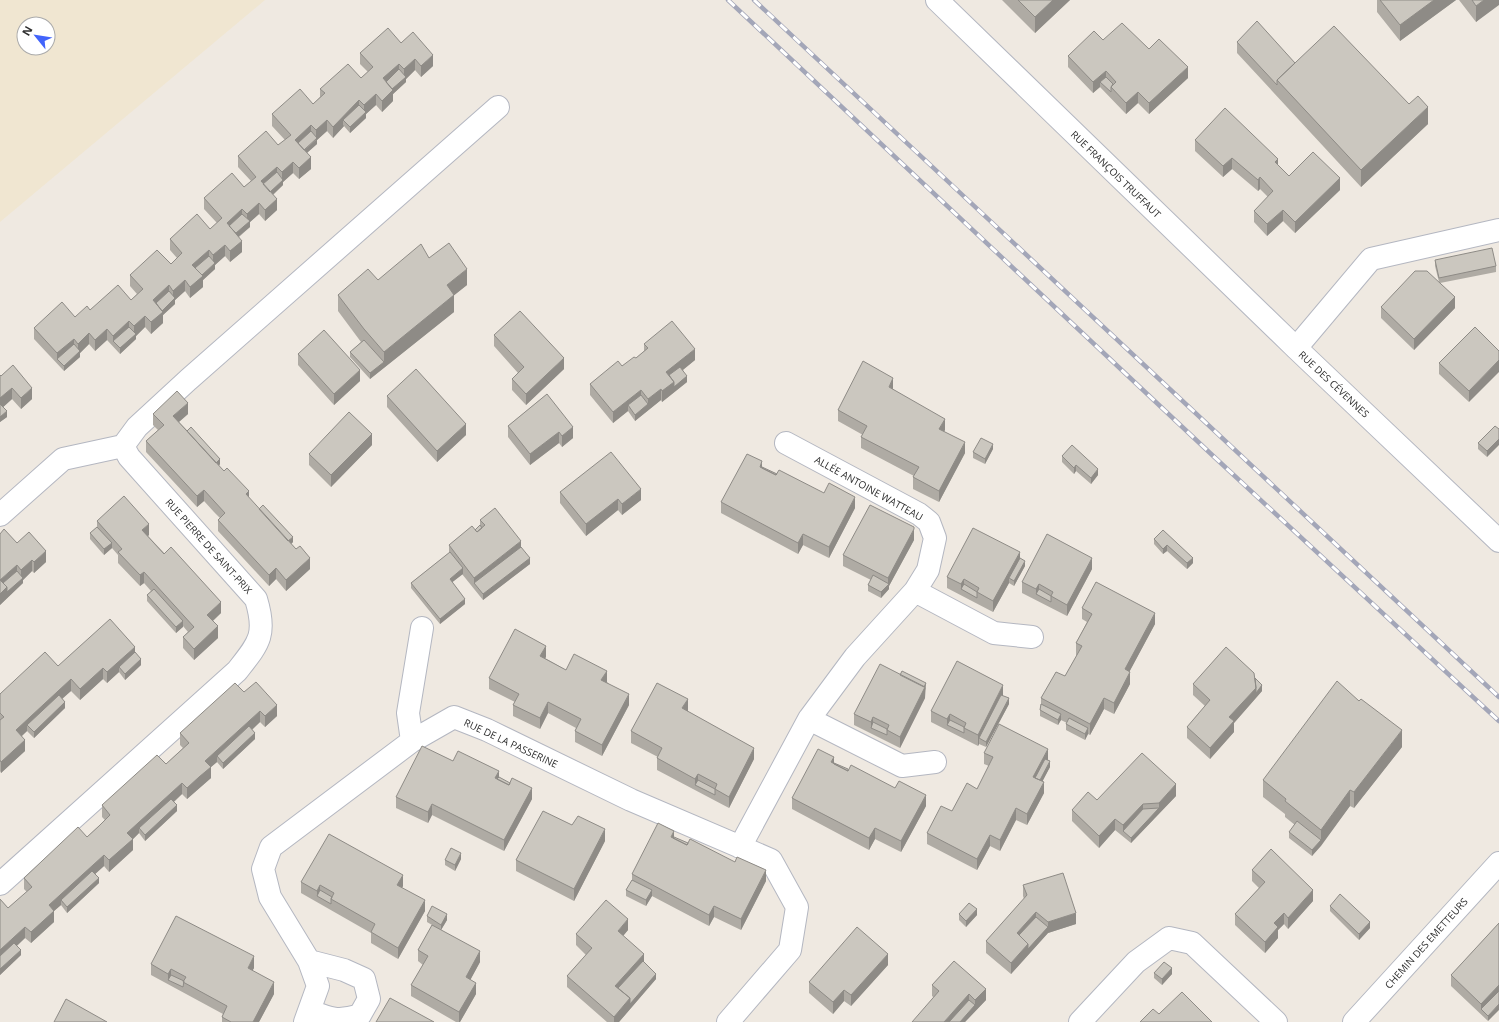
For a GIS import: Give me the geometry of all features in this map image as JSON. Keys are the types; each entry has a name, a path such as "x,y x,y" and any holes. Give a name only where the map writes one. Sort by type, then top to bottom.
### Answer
{"street":[{"name":"RUE FRANÇOIS TRUFFAUT","path":"937,0 1296,348"},
{"path":"0,515 64,459 123,446 137,427 188,380 498,107"},
{"name":"RUE DES CÉVENNES","path":"1499,230 1371,259 1296,348 1499,541"},
{"name":"ALLÉE ANTOINE WATTEAU","path":"740,846 809,719 854,657 915,592 928,570 935,538 929,522 919,514 786,443"},
{"name":"RUE PIERRE DE SAINT-PRIX","path":"0,884 237,671 258,645 262,619 256,599 129,457 123,446"},
{"path":"915,592 994,633 1032,637"},
{"path":"412,742 408,713 422,628"},
{"name":"RUE DE LA PASSERINE","path":"308,1016 318,986 309,961 270,897 263,869 271,847 412,742 454,717 487,730 631,800 771,860 797,908 790,950 728,1022"},
{"path":"809,719 902,766 935,762"},
{"name":"CHEMIN DES EMETTEURS","path":"1354,1022 1499,863"},
{"path":"1080,1022 1136,962 1169,938 1192,943 1276,1022"},
{"path":"308,1016 345,1020 360,1015 369,999 364,979 344,970 309,961"}],"shaded area":[{"path":"0,0 265,0 0,222"}],"building":[{"path":"1018,0 1053,0 1035,17"},
{"path":"1380,0 1434,0 1400,25"},
{"path":"1472,0 1484,0 1476,6"},
{"path":"1257,21 1295,63 1277,80 1277,85 1237,42"},
{"path":"1122,23 1149,49 1159,39 1188,67 1149,103 1138,92 1126,103 1111,87 1116,82 1106,71 1093,82 1068,56 1094,31 1103,40"},
{"path":"1334,26 1409,104 1418,96 1428,107 1361,170 1277,80"},
{"path":"388,28 401,43 413,32 433,55 421,66 415,59 404,69 399,64 383,78 393,90 382,101 376,94 364,105 359,100 333,127 327,120 316,130 311,125 295,140 311,157 299,168 293,162 282,172 277,167 261,181 277,199 265,210 259,203 247,214 242,209 227,223 242,241 230,251 225,245 213,255 209,250 192,265 203,276 190,287 185,280 173,291 169,285 153,300 163,312 151,322 145,316 134,326 129,321 113,336 107,329 95,340 89,333 78,344 74,339 57,353 34,328 62,302 75,317 87,306 90,310 118,285 131,300 143,289 130,275 157,250 171,264 182,253 170,239 197,214 210,229 222,218 204,198 232,173 244,187 256,177 238,156 266,131 278,145 291,135 272,114 300,89 313,104 325,93 320,89 348,64 361,78 373,67 360,53"},
{"path":"399,69 406,77 392,89 386,82"},
{"path":"1106,77 1113,84 1111,87 1111,92 1100,82"},
{"path":"359,105 366,112 350,127 343,120"},
{"path":"1225,108 1278,159 1275,162 1289,176 1313,152 1340,178 1295,222 1283,210 1267,224 1254,211 1273,191 1260,177 1258,180 1232,158 1223,166 1195,140"},
{"path":"311,131 317,138 304,150 298,143"},
{"path":"277,172 283,180 270,192 263,184"},
{"path":"242,214 250,221 236,233 229,226"},
{"path":"449,243 467,269 447,285 454,295 384,352 338,295 368,269 378,280 421,244 429,258"},
{"path":"1492,248 1496,266 1439,278 1435,260"},
{"path":"209,256 215,263 202,275 195,268"},
{"path":"1415,271 1427,271 1455,297 1414,339 1381,307"},
{"path":"169,291 175,298 162,311 156,303"},
{"path":"520,311 564,358 526,394 512,379 524,367 494,335"},
{"path":"672,321 695,349 666,372 674,382 662,391 661,389 648,399 641,390 613,412 590,384 618,361 622,366 634,357 636,358 648,348 644,344"},
{"path":"129,327 136,334 120,348 113,341"},
{"path":"1475,327 1499,351 1499,360 1469,391 1439,363"},
{"path":"324,330 360,370 334,394 298,354"},
{"path":"364,340 384,362 370,373 350,352"},
{"path":"74,344 80,351 64,366 57,359"},
{"path":"863,361 893,378 889,387 945,419 939,429 965,442 939,491 913,477 919,467 861,437 867,426 838,410"},
{"path":"13,365 32,388 21,398 12,388 0,398 0,375 1,376"},
{"path":"680,367 687,376 674,387 674,382 669,375"},
{"path":"416,369 466,424 437,451 387,396"},
{"path":"177,391 188,403 173,416 224,471 227,468 249,491 246,494 296,549 300,546 310,558 286,580 276,568 269,575 218,520 225,513 204,490 197,496 146,441 164,425 153,414"},
{"path":"547,394 573,427 562,436 559,432 530,454 508,426"},
{"path":"641,395 648,404 635,415 628,405"},
{"path":"0,404 7,411 0,417"},
{"path":"349,412 372,434 331,475 309,454"},
{"path":"1495,426 1499,429 1499,439 1487,451 1478,443"},
{"path":"191,427 220,459 216,463 187,431"},
{"path":"981,438 993,444 985,459 973,452"},
{"path":"1072,445 1098,469 1091,478 1076,465 1074,468 1062,456"},
{"path":"611,452 641,489 622,504 618,499 586,524 560,492"},
{"path":"747,454 762,461 760,467 776,475 779,470 824,493 829,483 855,497 829,547 803,534 798,543 721,502"},
{"path":"762,467 777,474 776,475"},
{"path":"124,496 149,524 142,530 164,554 171,547 221,602 207,615 218,626 194,649 183,637 194,627 144,572 140,575 118,552 122,549 97,521"},
{"path":"263,505 293,537 288,541 259,509"},
{"path":"870,505 914,527 888,578 843,555"},
{"path":"495,508 521,541 474,578 449,545 472,526 477,532 485,525 480,520"},
{"path":"480,525 482,528 477,532 475,530"},
{"path":"97,527 112,543 104,549 90,533"},
{"path":"973,528 1020,552 993,601 977,592 979,588 964,579 961,584 947,577"},
{"path":"4,529 17,543 29,532 46,551 34,562 32,560 21,570 17,565 0,580 0,534"},
{"path":"1163,530 1193,558 1187,563 1167,545 1163,549 1154,539"},
{"path":"1047,534 1092,558 1067,605 1051,596 1053,592 1039,584 1036,589 1022,582"},
{"path":"521,547 530,558 483,594 474,583"},
{"path":"450,552 463,568 450,579 465,599 440,619 411,583"},
{"path":"1020,558 1025,561 1014,581 1009,578"},
{"path":"17,571 23,578 7,592 7,587 3,583"},
{"path":"873,575 889,584 881,592 868,585"},
{"path":"0,580 7,587 0,594"},
{"path":"1096,582 1155,613 1125,669 1130,672 1114,703 1104,698 1090,724 1041,698 1056,672 1065,676 1082,646 1076,643 1092,614 1082,608"},
{"path":"964,584 977,592 977,598 961,589"},
{"path":"154,589 183,621 176,627 147,595"},
{"path":"1039,589 1051,596 1051,602 1036,594"},
{"path":"110,619 135,647 107,672 103,668 80,689 71,679 16,730 25,740 1,762 0,720 4,717 0,713 0,694 45,652 58,666"},
{"path":"515,629 546,646 540,656 566,670 574,654 607,671 601,680 629,694 602,745 575,731 581,719 548,702 540,718 513,705 519,694 489,678"},
{"path":"1226,647 1254,673 1256,688 1229,717 1234,721 1210,748 1187,727 1210,700 1193,684"},
{"path":"135,652 141,659 125,674 119,667"},
{"path":"957,661 1003,685 978,735 964,728 966,723 950,714 947,719 931,711"},
{"path":"880,664 925,687 900,737 887,730 889,725 873,717 871,722 854,714"},
{"path":"902,671 926,683 924,687 900,675"},
{"path":"1255,678 1262,685 1256,693 1256,688"},
{"path":"1337,681 1359,701 1361,699 1402,730 1354,792 1350,790 1321,830 1285,801 1286,799 1263,780"},
{"path":"256,682 277,705 265,716 260,711 205,761 211,767 187,788 182,783 127,833 133,839 109,860 104,855 49,905 54,911 31,932 25,927 0,950 0,899 8,908 32,887 24,878 78,827 87,837 99,826 110,815 102,805 157,755 166,764 189,743 180,733 235,683 244,692"},
{"path":"657,683 688,699 682,708 754,748 729,797 715,789 717,784 698,774 695,779 657,758 662,748 631,731"},
{"path":"59,695 65,702 34,732 27,725"},
{"path":"1001,695 1009,698 986,742 979,738"},
{"path":"1041,704 1061,714 1058,720 1040,710"},
{"path":"1069,718 1088,728 1085,734 1066,724"},
{"path":"950,720 964,727 964,733 947,725"},
{"path":"873,722 887,729 887,735 871,728"},
{"path":"999,724 1048,749 1033,777 1044,782 1027,814 1016,808 1000,840 990,835 977,859 927,833 941,806 952,811 967,783 977,789 993,757 984,753"},
{"path":"249,726 255,733 223,763 217,756"},
{"path":"422,746 453,761 458,751 499,771 495,778 509,785 512,778 532,788 504,840 432,804 428,812 396,797"},
{"path":"818,749 834,757 831,762 848,771 851,765 895,788 899,781 926,795 901,841 875,828 869,838 792,798"},
{"path":"1142,753 1176,784 1159,803 1143,804 1123,825 1115,819 1099,836 1072,810 1088,792 1097,800"},
{"path":"1045,759 1050,761 1040,780 1035,778"},
{"path":"834,764 848,769 848,771"},
{"path":"499,777 510,783 509,785 497,779"},
{"path":"698,780 715,789 715,795 695,785"},
{"path":"171,799 177,805 145,835 139,828"},
{"path":"1159,808 1131,838 1123,831 1143,809"},
{"path":"543,811 572,825 578,816 605,829 574,889 516,860"},
{"path":"1297,821 1321,840 1312,850 1289,832"},
{"path":"658,823 674,831 671,837 687,845 690,839 735,862 737,857 766,870 741,919 714,906 709,915 632,874"},
{"path":"329,834 403,875 397,885 425,900 398,948 371,932 375,924 331,899 334,893 320,885 317,891 301,882"},
{"path":"674,837 688,843 687,845 673,838"},
{"path":"451,848 461,853 455,865 445,860"},
{"path":"1271,849 1313,890 1288,918 1284,913 1274,923 1278,927 1265,942 1235,914 1265,882 1252,870"},
{"path":"92,871 99,878 67,907 61,900"},
{"path":"1063,873 1076,913 1048,922 1036,912 1017,933 1028,944 1011,963 986,941 1027,895 1023,885"},
{"path":"632,880 652,890 646,900 626,890"},
{"path":"320,890 332,897 331,904 317,896"},
{"path":"1340,894 1370,922 1359,934 1330,906"},
{"path":"606,900 628,919 618,931 644,954 615,986 630,998 614,1017 567,976 592,948 576,934"},
{"path":"969,903 977,909 966,921 959,914"},
{"path":"432,906 447,914 441,925 427,916"},
{"path":"176,916 254,956 248,968 274,982 253,1022 231,1022 222,1017 227,1006 183,982 186,977 171,969 168,974 151,964"},
{"path":"1036,917 1048,927 1028,949 1028,944 1019,935"},
{"path":"1499,923 1499,985 1481,1004 1451,975"},
{"path":"432,925 480,951 466,977 476,983 459,1012 411,985 428,956 418,950"},
{"path":"857,927 888,954 851,995 844,990 833,1002 809,982"},
{"path":"14,943 21,950 0,969 0,956"},
{"path":"643,961 656,974 630,1004 630,998 618,988"},
{"path":"954,961 986,989 975,1000 969,994 944,1022 912,1022 939,991 932,985"},
{"path":"1164,962 1172,968 1162,979 1154,973"},
{"path":"171,975 184,981 183,987 168,980"},
{"path":"1499,991 1499,1004 1488,1016 1481,1009"},
{"path":"1182,992 1212,1022 1140,1022 1153,1009 1159,1014"},
{"path":"390,998 434,1022 376,1022"},
{"path":"66,999 107,1022 54,1022"},
{"path":"969,1000 975,1005 960,1022 949,1022"}],"railway":[{"path":"728,0 1210,453 1499,721"},
{"path":"754,0 1499,697"}]}
